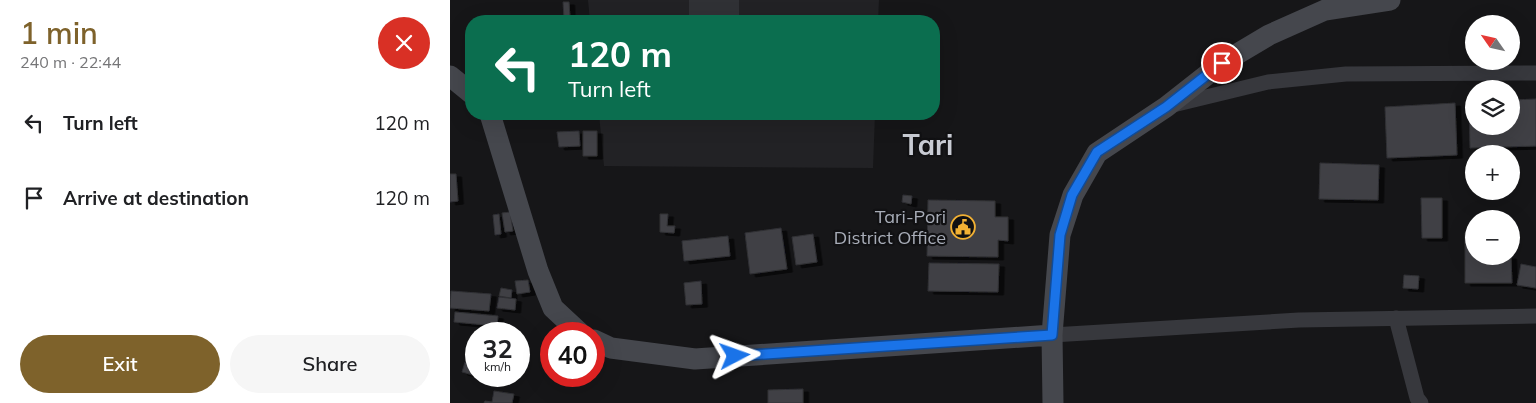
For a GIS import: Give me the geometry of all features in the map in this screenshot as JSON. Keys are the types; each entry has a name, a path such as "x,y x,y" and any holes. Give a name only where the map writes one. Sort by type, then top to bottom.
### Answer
{"street":[{"path":"1053,403 1052,335 1060,235 1072,195 1097,152 1166,107 1222,63 1269,35 1324,10 1390,0"},
{"path":"1166,107 1268,82 1346,74 1536,73"},
{"path":"450,76 465,88"},
{"path":"492,120 538,271 554,308 569,322"},
{"path":"605,345 611,348 695,359 1299,320 1536,316"},
{"path":"1396,318 1417,398 1421,403"}],"shaded area":[{"path":"588,0 879,0 878,15 589,15"},
{"path":"600,120 875,120 873,168 604,166"}],"building":[{"path":"563,2 569,2 570,15 564,15"},
{"path":"1536,99 1536,146 1470,145 1470,135 1520,135 1520,100"},
{"path":"1455,103 1457,155 1387,158 1385,107"},
{"path":"579,131 580,146 559,147 557,132"},
{"path":"583,131 597,131 597,156 583,156"},
{"path":"1320,163 1379,165 1378,200 1319,199"},
{"path":"450,174 456,174 458,201 450,202"},
{"path":"903,195 912,196 911,204 902,202"},
{"path":"1421,198 1442,198 1442,238 1422,238"},
{"path":"928,200 995,201 995,217 1008,217 1008,241 998,240 998,257 927,256"},
{"path":"510,212 513,231 505,232 502,213"},
{"path":"499,214 501,234 495,235 493,215"},
{"path":"660,214 668,214 667,226 675,226 674,233 660,232"},
{"path":"781,228 787,269 750,274 745,233"},
{"path":"813,234 817,262 796,265 792,237"},
{"path":"728,236 730,256 684,261 682,241"},
{"path":"929,263 999,264 998,292 928,291"},
{"path":"1521,264 1536,267 1536,288 1517,285"},
{"path":"1465,265 1511,265 1512,283 1465,283"},
{"path":"1404,275 1419,276 1418,289 1403,288"},
{"path":"528,280 530,292 517,294 515,281"},
{"path":"701,281 702,304 686,305 684,283"},
{"path":"501,288 512,290 511,298 499,296"},
{"path":"451,291 491,294 489,311 450,308"},
{"path":"499,297 516,299 515,310 497,308"},
{"path":"455,312 498,316 497,322 454,322"},
{"path":"465,362 465,373 462,372"},
{"path":"803,389 803,403 768,403 768,390"},
{"path":"494,391 514,394 512,403 484,403 485,401 492,402"}],"taxiway":[{"path":"714,0 714,15"}],"place":[{"name":"Tari-Pori District Office","path":"963,227"}],"district":[{"name":"Tari","path":"928,145"}],"route":[{"path":"735,356 1052,335 1060,235 1072,195 1097,152 1166,107 1222,63"}]}
